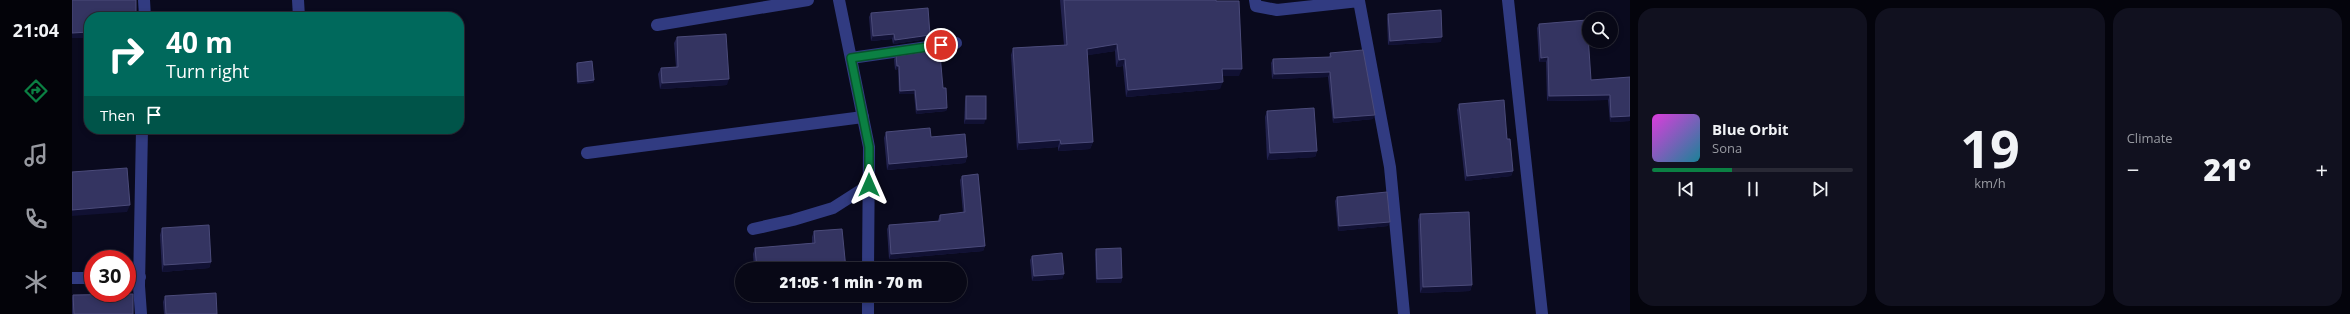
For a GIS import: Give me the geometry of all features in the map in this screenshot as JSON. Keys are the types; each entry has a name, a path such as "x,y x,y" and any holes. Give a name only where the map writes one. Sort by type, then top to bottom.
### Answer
{"street":[{"path":"144,0 145,12"},
{"path":"298,0 299,12"},
{"path":"657,25 808,0"},
{"path":"839,0 869,147 868,262"},
{"path":"1255,0 1256,6 1277,10 1358,1 1390,167 1404,314"},
{"path":"1508,0 1542,314"},
{"path":"851,58 956,43"},
{"path":"587,153 863,117"},
{"path":"141,314 142,134"},
{"path":"753,229 793,220 833,208 869,185"},
{"path":"72,278 84,278"},
{"path":"868,302 868,314"}],"building":[{"path":"72,0 136,0 136,12 84,12 84,32 72,33"},
{"path":"1064,0 1239,1 1242,69 1222,69 1223,82 1128,90 1125,59 1119,60 1117,44 1087,49 1093,142 1061,144 1060,140 1019,143 1013,48 1067,45"},
{"path":"928,8 930,35 895,40 894,34 873,36 871,13"},
{"path":"1441,10 1442,37 1390,41 1388,14"},
{"path":"1582,20 1582,48 1589,48 1591,80 1630,77 1630,116 1611,117 1610,95 1549,96 1548,57 1541,58 1539,24"},
{"path":"726,34 729,79 662,83 661,68 678,67 677,37"},
{"path":"1363,50 1375,115 1334,118 1330,72 1274,74 1273,59 1331,57 1330,53"},
{"path":"931,51 931,55 940,54 943,88 946,88 947,108 917,110 915,90 900,91 899,66 897,66 896,56"},
{"path":"592,61 594,80 578,82 577,63"},
{"path":"966,96 986,96 986,119 966,119"},
{"path":"1504,100 1507,139 1510,139 1513,171 1467,176 1459,104"},
{"path":"1314,108 1317,151 1270,153 1267,111"},
{"path":"930,128 931,137 965,134 967,157 889,164 886,132"},
{"path":"127,168 130,205 72,210 72,172"},
{"path":"978,174 985,246 891,254 889,225 940,221 940,215 965,212 962,176"},
{"path":"1387,192 1390,222 1339,226 1337,197"},
{"path":"1469,212 1472,285 1423,287 1420,214"},
{"path":"209,225 211,262 164,265 162,228"},
{"path":"842,229 845,262 756,262 755,248 815,243 814,231"},
{"path":"1121,248 1122,278 1097,279 1096,249"},
{"path":"1062,253 1064,274 1034,276 1032,256"},
{"path":"216,293 217,314 166,314 165,296"},
{"path":"73,295 84,295 84,302 133,302 133,314 74,314"}],"route":[{"path":"869,185 869,147 851,58 941,45"}]}
